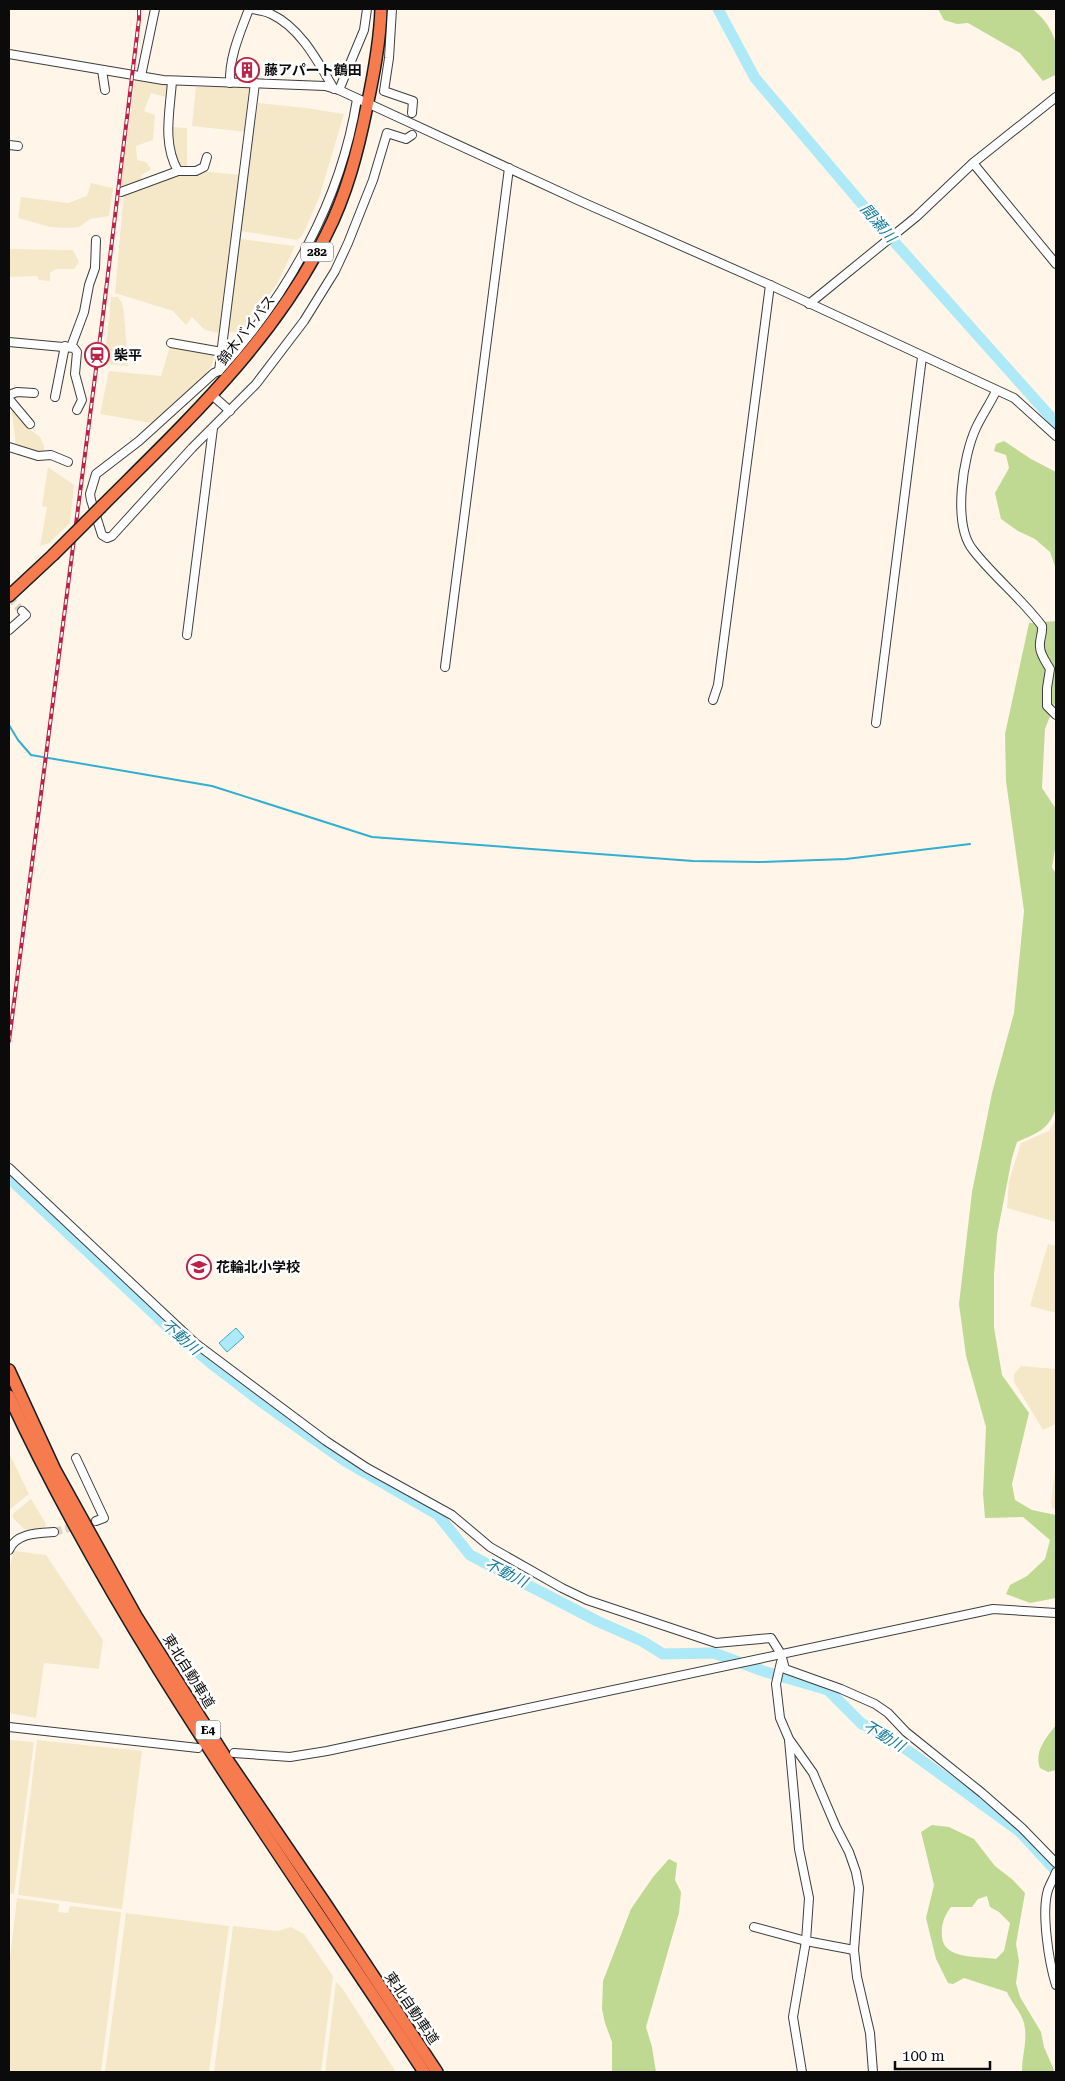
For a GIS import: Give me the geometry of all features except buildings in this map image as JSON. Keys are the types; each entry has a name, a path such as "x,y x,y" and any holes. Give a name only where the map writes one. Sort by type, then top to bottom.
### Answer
{"highway":[{"name":"錦木バイパス","path":"9,596 53,555 212,395 222,376 267,331 298,286 327,234 361,140 362,101 379,45 381,9"},
{"name":"東北自動車道","path":"9,1370 55,1470 136,1616 224,1755 437,2072"},
{"name":"東北自動車道","path":"9,1396 46,1474 92,1560 169,1688 424,2072"}],"street":[{"path":"141,76 156,9"},
{"path":"230,83 233,52 251,9 271,14 291,27 314,55 336,89"},
{"path":"336,89 364,30 367,9"},
{"path":"392,9 389,58 384,91 413,101 412,113"},
{"path":"9,54 172,81 326,86 336,89 770,285 1014,398 1056,436"},
{"path":"102,70 105,90"},
{"path":"172,81 168,142 170,158 178,171"},
{"path":"255,83 222,352 222,376 214,373 139,441 96,474 90,494 102,534 107,538 112,536 256,384 288,344 320,297 334,271 361,213 387,133 406,139 412,135"},
{"path":"809,304 909,223 973,163 1056,97"},
{"path":"9,145 18,146"},
{"path":"121,192 178,171 196,171 204,167 207,157"},
{"path":"973,163 1056,264"},
{"path":"445,667 509,168"},
{"path":"55,397 68,346 84,312 95,268 96,240"},
{"path":"713,700 718,685 770,285"},
{"path":"9,342 68,346 77,352 75,374 82,400 78,410"},
{"path":"171,343 222,352"},
{"path":"876,723 922,357"},
{"path":"996,391 970,444 962,504 964,531 971,548 1042,626 1040,652 1050,669 1047,706 1056,715"},
{"path":"30,424 9,397 17,392 34,393"},
{"path":"212,395 230,411"},
{"path":"187,635 213,428"},
{"path":"9,447 38,456 51,455 68,462"},
{"path":"9,630 26,615 22,611"},
{"path":"9,1168 195,1343 326,1441 367,1468 452,1515 490,1547 586,1600 716,1643 771,1638 781,1654 785,1669 840,1689 875,1704 888,1713 906,1732 1022,1828 1056,1863"},
{"path":"76,1458 104,1518 96,1521"},
{"path":"9,1550 12,1543 31,1534 54,1532"},
{"path":"234,1753 290,1756 327,1751 993,1609 1056,1613"},
{"path":"781,1654 780,1670 776,1684 780,1718 788,1739 799,1849 809,1898 806,1941 793,2017 802,2072"},
{"path":"9,1727 198,1748"},
{"path":"788,1739 813,1773 849,1852 856,1872 858,1888 854,1950 857,1977 870,2033 876,2072"},
{"path":"1056,1876 1048,1891 1047,1936 1050,1966 1056,1984"},
{"path":"754,1927 806,1941 854,1950"}],"shaded area":[{"path":"135,80 168,85 166,97 151,93 144,111 155,115 153,140 136,146 137,160 146,162 151,169 141,175 142,181 120,190"},
{"path":"196,87 252,87 247,132 192,126"},
{"path":"258,103 344,114 319,198 302,236 297,240 241,231"},
{"path":"171,127 187,128 187,169 178,168 174,159"},
{"path":"209,172 241,175 222,330 219,330 218,333 205,330 192,317 186,325 173,311 115,293 124,191 170,174"},
{"path":"91,183 113,188 109,216 90,219 79,227 67,228 50,227 18,218 21,197 68,203 87,196"},
{"path":"240,239 295,246 277,284 241,333 227,332"},
{"path":"9,249 73,250 79,262 74,269 56,269 50,273 50,281 39,280 37,276 9,277"},
{"path":"111,297 118,297 122,303 128,366 104,364"},
{"path":"170,346 215,355 212,365 200,382 152,423 100,414 109,371 161,376"},
{"path":"11,406 32,431 40,437 44,451 36,452 16,446"},
{"path":"48,467 74,485 70,523 49,543 40,546 47,507 42,506"},
{"path":"1056,1119 1056,1222 1007,1208 1009,1181 1021,1143 1049,1131"},
{"path":"1048,1244 1056,1246 1056,1313 1030,1306"},
{"path":"1021,1366 1056,1369 1056,1420 1054,1425 1043,1430 1014,1382 1014,1374"},
{"path":"9,1453 29,1494 9,1510"},
{"path":"1056,1465 1056,1510 1052,1508 1051,1502"},
{"path":"31,1499 46,1524 45,1527 32,1530 24,1529 12,1517 14,1513"},
{"path":"14,1551 46,1555 103,1640 99,1669 44,1663 36,1718 9,1713 9,1569"},
{"path":"9,1740 34,1742 14,1894 9,1893"},
{"path":"37,1740 142,1751 122,1909 18,1895"},
{"path":"17,1898 59,1904 58,1912 68,1913 70,1906 121,1912 101,2072 9,2072 9,1967"},
{"path":"126,1913 229,1926 209,2072 105,2072"},
{"path":"233,1926 278,1931 291,1927 304,1934 333,1976 321,2072 214,2072"},
{"path":"336,1982 342,1988 396,2072 325,2072"}],"green space":[{"path":"938,9 1032,9 1045,22 1054,39 1058,57 1055,75 1043,81 1020,53 968,23 957,24 944,20"},
{"path":"1004,441 1031,459 1056,472 1056,569 1050,552 1035,539 1018,531 1001,519 995,493 1009,468 1006,455 994,451 996,444"},
{"path":"1056,621 1056,701 1045,729 1042,788 1056,809 1056,844 1052,867 1056,874 1056,1108 1046,1126 1017,1142 1012,1158 997,1235 994,1275 994,1327 1002,1375 1029,1413 1012,1484 1015,1500 1032,1510 1056,1515 1056,1598 1030,1603 1006,1594 1010,1585 1027,1576 1045,1559 1050,1540 1023,1517 985,1518 983,1494 986,1427 966,1356 959,1304 972,1192 992,1093 1014,1013 1024,911 1006,781 1005,734 1029,623"},
{"path":"1056,1725 1056,1770 1048,1772 1040,1768 1040,1750"},
{"path":"932,1825 949,1827 974,1839 995,1866 1013,1880 1025,1893 1016,1944 1019,1961 1016,1983 1020,1997 1041,2032 1044,2047 1054,2070 1053,2072 1022,2071 1025,2036 1024,2023 1007,1992 964,1978 953,1984 948,1983 936,1959 926,1918 934,1885 921,1832","holes":["987,1896 990,1907 999,1912 1010,1923 1004,1951 996,1959 963,1955 949,1950 944,1944 942,1929 945,1917 951,1907 972,1907 978,1899"]},
{"path":"669,1859 677,1863 675,1880 681,1892 679,1913 646,2027 652,2047 656,2072 612,2072 612,2042 602,2009 603,1981 631,1909 653,1877"}],"water":[{"path":"236,1328 244,1337 227,1352 219,1343"}],"waterway":[{"name":"間瀬川","path":"718,9 755,78 890,237 1056,423"},
{"path":"9,725 18,740 31,755 212,786 372,837 693,861 759,862 846,859 970,844"},
{"name":"不動川","path":"9,1178 169,1328 213,1365 345,1461 438,1515 470,1555 597,1621 642,1641 663,1654 714,1653 763,1671 828,1690 862,1724 875,1729 910,1752 1019,1831 1056,1871"}],"tunnel":[{"path":"9,597 22,611"},
{"path":"54,1532 96,1521"}],"railway":[{"path":"9,1041 102,323 139,9"}],"place":[{"name":"藤アパート鶴田","path":"247,70"},
{"name":"柴平","path":"97,355"},
{"name":"花輪北小学校","path":"199,1267"}]}
